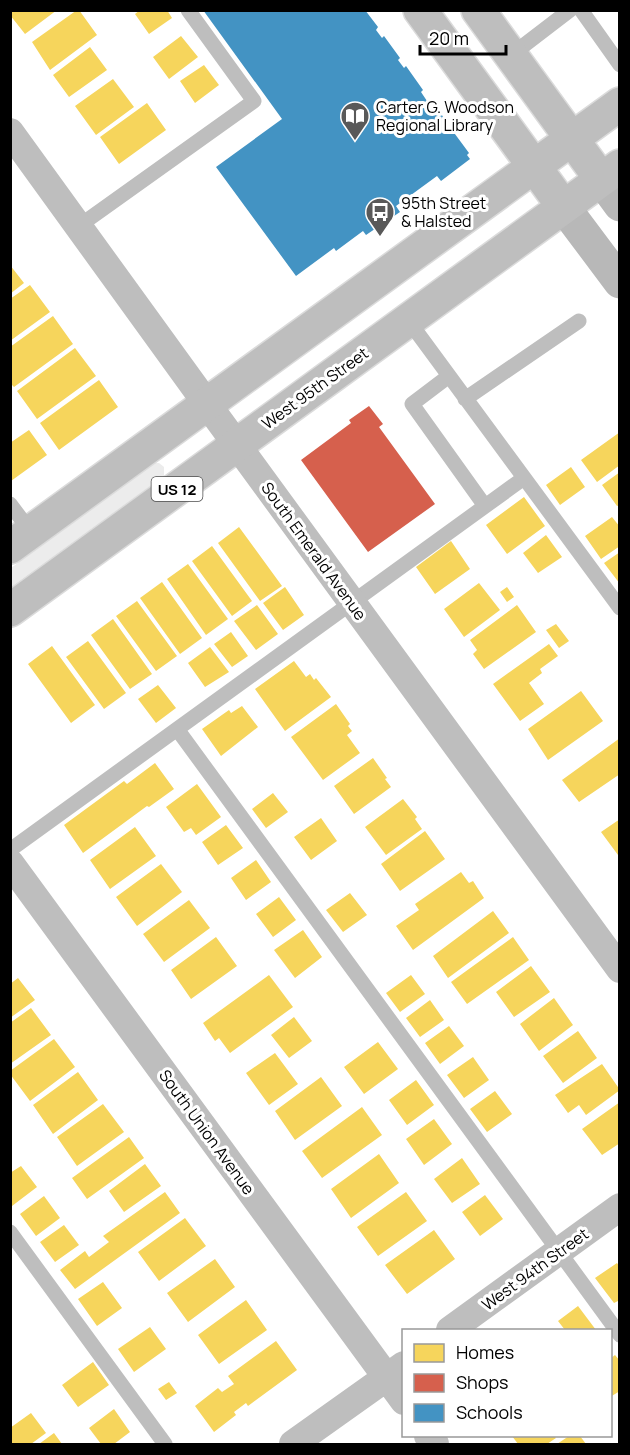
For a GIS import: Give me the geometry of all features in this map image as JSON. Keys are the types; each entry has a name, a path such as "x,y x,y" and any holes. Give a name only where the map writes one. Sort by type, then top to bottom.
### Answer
{"main road":[{"path":"420,10 620,282"},
{"path":"477,10 571,139 613,183"},
{"path":"21,540 620,104"},
{"name":"West 95th Street","path":"10,610 564,206 613,183"}],"street":[{"name":"South Emerald Avenue","path":"10,132 620,969"},
{"name":"South Union Avenue","path":"10,863 395,1371 402,1394"},
{"name":"West 94th Street","path":"451,1329 620,1207"},
{"path":"293,1444 395,1371"}],"lane":[{"path":"79,226 254,101 188,10"},
{"path":"510,56 570,10"},
{"path":"581,10 620,65"},
{"path":"408,320 620,608"},
{"path":"465,399 579,321"},
{"path":"449,376 411,404 485,506"},
{"path":"10,850 524,478"},
{"path":"10,504 21,540"},
{"path":"177,729 620,1335"},
{"path":"10,1232 165,1444"}],"shaded area":[{"path":"155,463 164,467 164,476 11,587 11,568"}],"building: Homes":[{"path":"10,10 57,10 25,34 10,15"},
{"path":"77,10 97,35 50,70 32,42"},
{"path":"140,10 167,10 172,18 149,34 135,14"},
{"path":"181,36 198,57 169,79 153,57"},
{"path":"90,47 107,70 69,97 53,75"},
{"path":"204,65 219,85 195,103 180,81"},
{"path":"113,79 134,107 96,135 75,106"},
{"path":"147,103 166,130 119,164 100,137"},
{"path":"10,265 24,283 10,294"},
{"path":"30,285 50,312 10,341 10,299"},
{"path":"53,316 73,344 14,387 10,383 10,347"},
{"path":"75,348 96,376 37,419 17,391"},
{"path":"99,380 118,407 59,450 40,423"},
{"path":"29,430 47,455 11,481 10,443"},
{"path":"620,432 620,465 597,482 581,460"},
{"path":"571,467 585,487 560,505 546,485"},
{"path":"620,472 620,505 617,506 602,485"},
{"path":"524,497 545,526 507,554 486,525"},
{"path":"612,517 620,527 620,546 601,559 585,536"},
{"path":"239,527 282,586 260,601 218,543"},
{"path":"546,535 562,557 538,573 523,553"},
{"path":"451,541 470,569 435,594 416,567"},
{"path":"212,546 252,601 232,616 192,561"},
{"path":"620,552 620,584 604,563"},
{"path":"188,564 228,619 206,635 167,579"},
{"path":"162,582 202,638 180,654 140,598"},
{"path":"479,583 500,610 464,637 444,609"},
{"path":"285,587 304,615 283,630 263,603"},
{"path":"507,587 514,597 507,602 500,592"},
{"path":"137,601 177,656 156,671 116,616"},
{"path":"257,605 278,634 256,650 234,621"},
{"path":"517,605 536,632 484,669 473,654 477,650 470,640"},
{"path":"113,619 152,674 130,689 91,635"},
{"path":"556,624 569,641 559,648 546,630"},
{"path":"231,632 248,656 232,667 214,644"},
{"path":"88,641 126,693 104,709 66,657"},
{"path":"549,644 558,656 540,669 542,673 529,683 544,704 520,721 493,684"},
{"path":"52,646 95,705 71,723 28,664"},
{"path":"210,647 229,672 205,687 188,663"},
{"path":"294,661 306,677 310,674 314,680 316,678 331,697 285,731 255,689"},
{"path":"158,685 176,708 156,723 138,699"},
{"path":"581,691 603,721 548,760 528,729"},
{"path":"336,704 350,724 348,726 352,731 347,735 360,753 323,780 291,737"},
{"path":"242,706 258,727 221,756 202,729 229,710 231,713"},
{"path":"620,738 620,774 579,802 562,780"},
{"path":"373,758 391,787 354,814 334,786"},
{"path":"155,763 174,789 83,853 64,825 124,781 127,784"},
{"path":"197,784 221,817 196,835 191,828 184,832 166,807"},
{"path":"273,793 288,812 266,828 252,809"},
{"path":"403,799 417,817 415,819 422,829 386,855 365,827"},
{"path":"321,818 337,841 311,860 294,837"},
{"path":"620,819 620,854 618,855 601,832"},
{"path":"226,825 243,848 218,865 202,842"},
{"path":"135,827 156,856 110,889 90,860"},
{"path":"425,831 445,859 400,891 381,864"},
{"path":"256,860 271,882 246,900 231,878"},
{"path":"161,864 182,892 137,926 116,897"},
{"path":"461,872 469,883 473,881 484,898 413,950 396,926 419,910 415,904"},
{"path":"350,893 367,915 343,932 326,910"},
{"path":"279,897 296,920 273,937 256,914"},
{"path":"189,900 210,928 164,962 143,934"},
{"path":"493,911 509,933 448,978 433,956"},
{"path":"303,930 322,957 295,978 274,950"},
{"path":"216,937 237,966 191,999 171,970"},
{"path":"513,937 529,960 467,1004 451,982"},
{"path":"531,966 550,992 514,1017 496,992"},
{"path":"269,975 293,1007 230,1053 219,1038 215,1041 203,1023"},
{"path":"411,975 425,994 400,1012 386,993"},
{"path":"18,978 35,1000 10,1018 10,984"},
{"path":"554,998 573,1025 539,1051 520,1024"},
{"path":"430,1000 444,1020 420,1037 406,1018"},
{"path":"31,1008 51,1035 10,1064 10,1023"},
{"path":"294,1017 312,1041 289,1058 271,1035"},
{"path":"449,1026 464,1046 440,1064 425,1043"},
{"path":"578,1031 597,1058 563,1083 543,1056"},
{"path":"54,1039 75,1067 30,1101 10,1071"},
{"path":"378,1042 398,1069 364,1094 344,1067"},
{"path":"275,1053 298,1084 269,1105 246,1073"},
{"path":"473,1057 489,1080 464,1098 447,1075"},
{"path":"602,1064 620,1090 586,1115 579,1105 568,1113 555,1095"},
{"path":"78,1072 98,1100 53,1134 33,1105"},
{"path":"321,1077 342,1106 295,1140 275,1111"},
{"path":"416,1080 434,1105 407,1125 389,1100"},
{"path":"495,1091 512,1114 487,1132 470,1109"},
{"path":"620,1102 620,1143 602,1155 582,1129"},
{"path":"103,1104 124,1132 77,1166 57,1137"},
{"path":"362,1107 382,1135 322,1178 302,1151"},
{"path":"434,1119 452,1144 424,1165 406,1139"},
{"path":"129,1137 144,1158 87,1199 72,1178"},
{"path":"379,1154 399,1183 351,1218 331,1189"},
{"path":"462,1158 480,1184 452,1203 434,1179"},
{"path":"145,1164 161,1186 124,1212 109,1191"},
{"path":"21,1166 37,1187 12,1206 10,1204 10,1173"},
{"path":"165,1192 180,1213 75,1289 60,1270 85,1251 89,1257 109,1242 103,1236"},
{"path":"406,1192 427,1221 378,1256 357,1227"},
{"path":"485,1195 503,1219 480,1236 462,1212"},
{"path":"44,1196 60,1218 36,1236 20,1214"},
{"path":"185,1218 206,1246 159,1281 138,1252"},
{"path":"64,1225 79,1245 55,1262 40,1242"},
{"path":"434,1230 455,1259 407,1294 385,1265"},
{"path":"215,1259 235,1287 188,1322 167,1293"},
{"path":"617,1263 620,1267 620,1300 614,1303 595,1278"},
{"path":"103,1282 122,1308 97,1326 78,1299"},
{"path":"246,1300 267,1330 219,1364 198,1335"},
{"path":"578,1306 595,1329 564,1329 558,1321"},
{"path":"150,1327 166,1349 134,1372 118,1349"},
{"path":"276,1341 297,1370 248,1406 246,1403 234,1412 236,1415 214,1432 195,1406 218,1388 222,1392 234,1384 228,1376"},
{"path":"615,1355 620,1361 620,1391 612,1396 612,1357"},
{"path":"93,1362 109,1385 78,1407 62,1385"},
{"path":"169,1382 177,1393 166,1400 158,1389"},
{"path":"114,1409 130,1432 114,1444 101,1444 89,1428"},
{"path":"31,1413 46,1433 31,1444 10,1444 10,1428"},
{"path":"54,1433 62,1444 39,1444"},
{"path":"513,1437 556,1438 547,1444 518,1444"},
{"path":"568,1437 581,1437 586,1444 557,1444"}],"building: Shops":[{"path":"369,406 383,424 379,427 435,504 368,552 301,460 351,423 349,420"}],"building: Schools":[{"name":"Carter G. Woodson Regional Library","path":"203,10 365,10 378,27 376,30 382,38 384,36 400,58 398,60 404,68 406,66 423,90 421,92 427,101 430,99 447,122 444,124 449,132 452,130 469,153 467,155 470,159 441,181 437,176 396,206 400,212 366,235 363,231 336,251 334,248 296,276 216,167 282,119"}],"place":[{"name":"Carter G. Woodson Regional Library","path":"355,142"},
{"name":"95th Street & Halsted","path":"380,238"}]}
